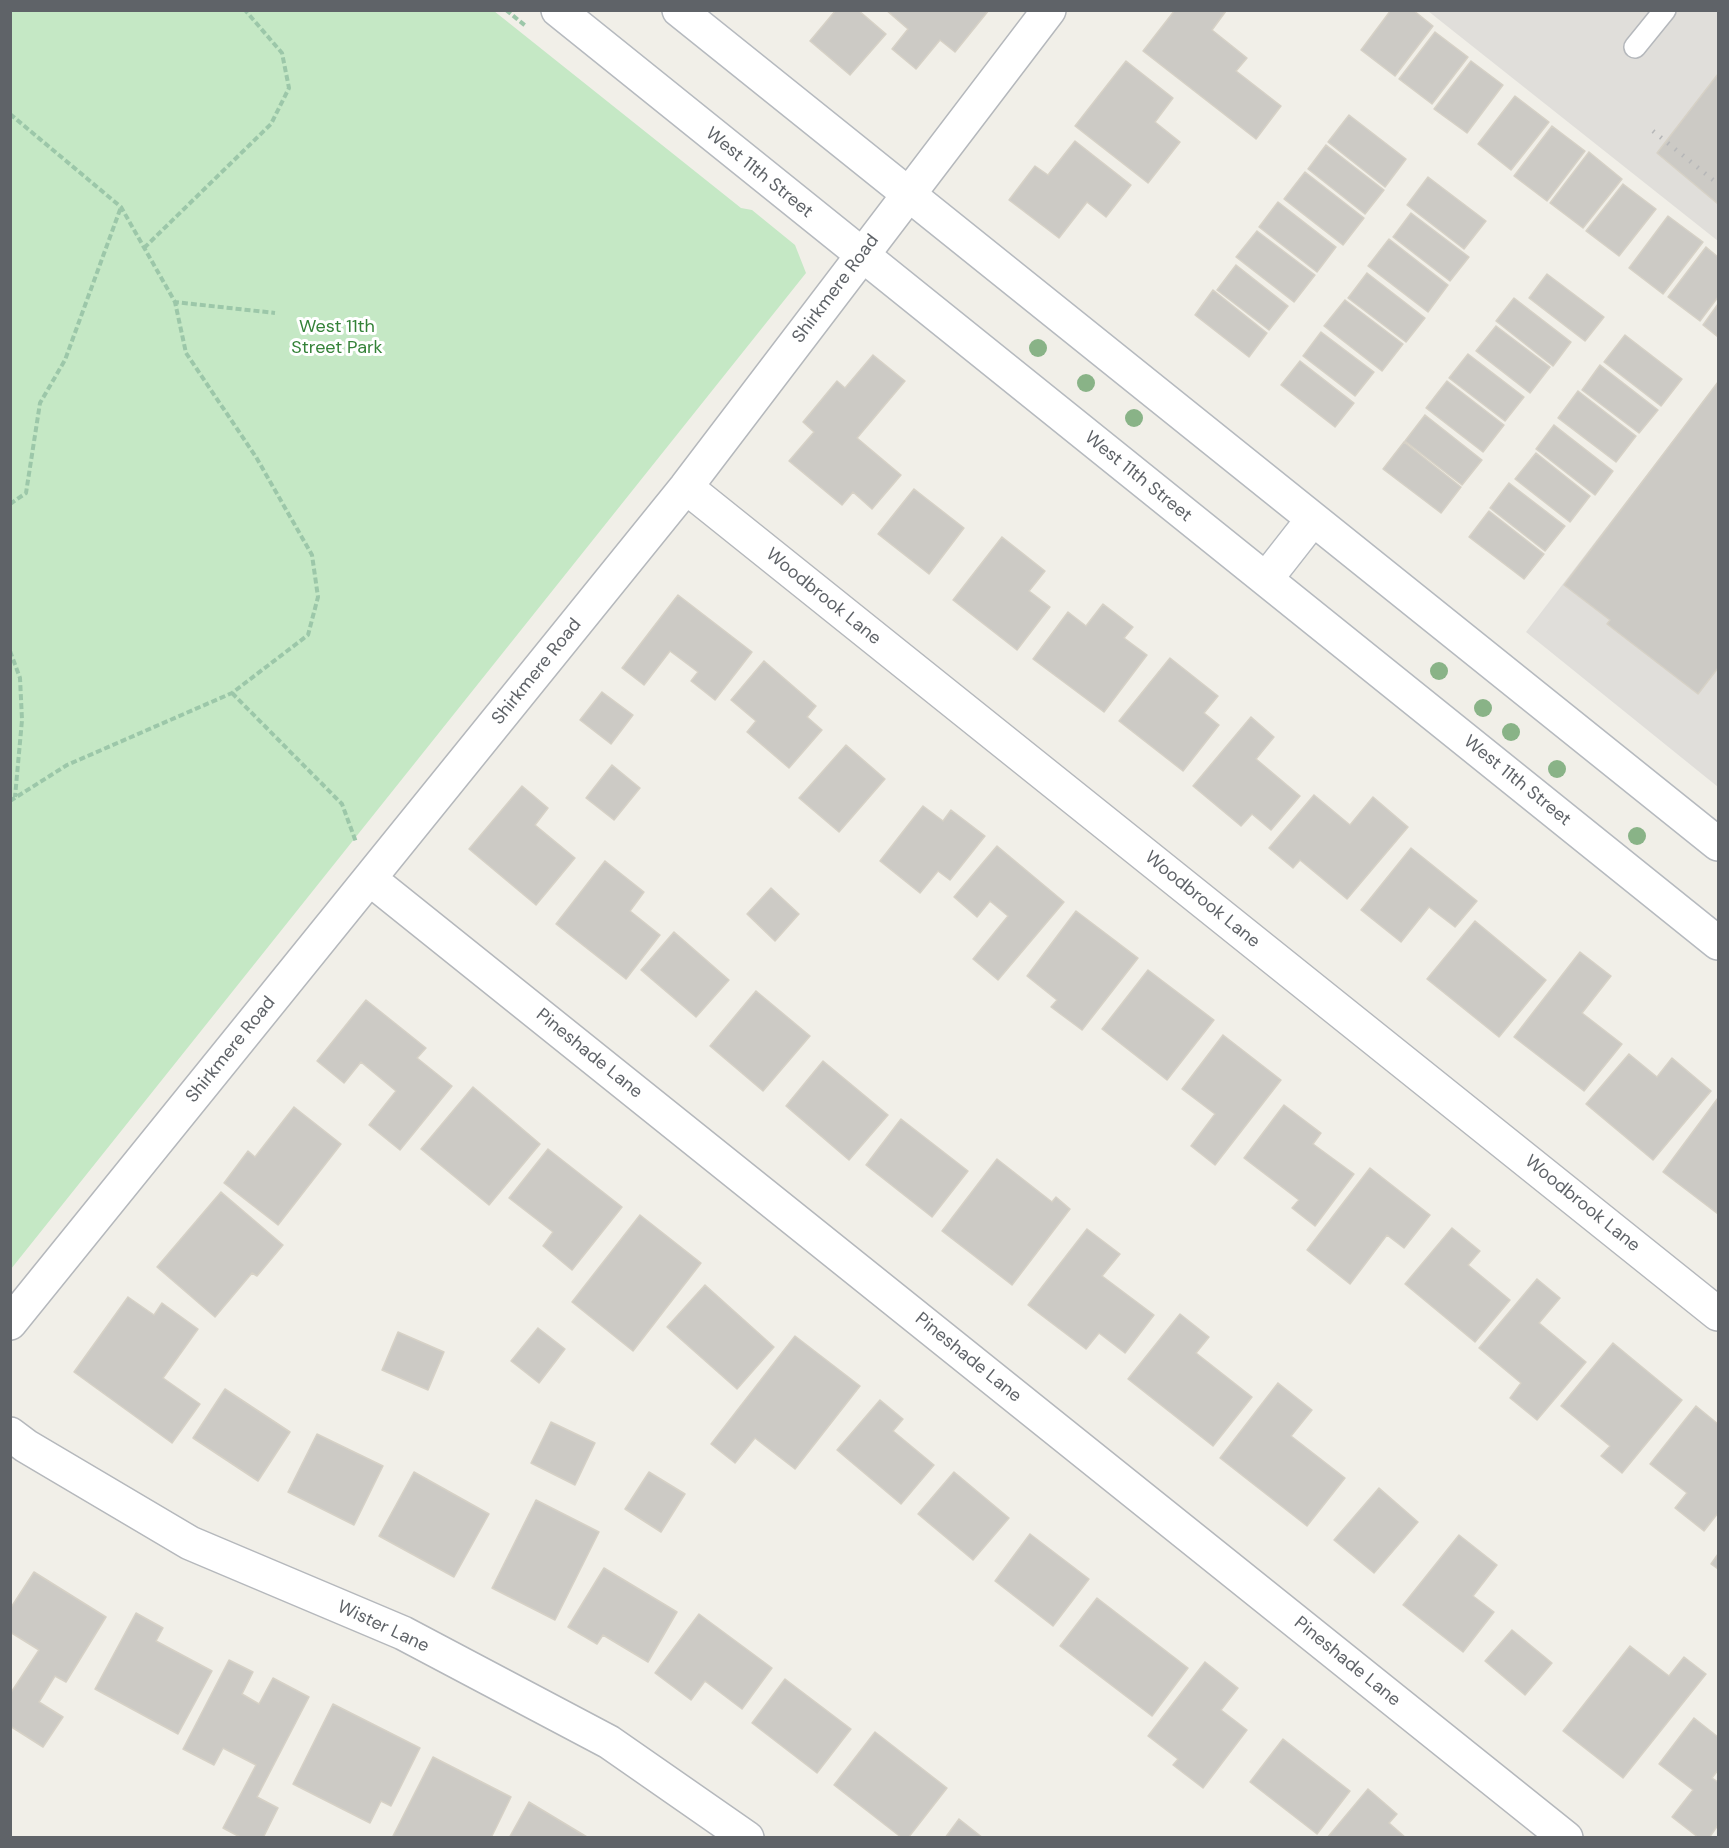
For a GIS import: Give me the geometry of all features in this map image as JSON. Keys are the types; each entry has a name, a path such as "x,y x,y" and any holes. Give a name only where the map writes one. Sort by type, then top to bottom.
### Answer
{"street":[{"name":"West 11th Street","path":"558,10 1266,579 1716,935"},
{"path":"679,10 1719,844"},
{"name":"Shirkmere Road","path":"10,1323 686,487 1049,10"},
{"name":"Woodbrook Lane","path":"686,487 1719,1314"},
{"path":"1266,579 1313,519"},
{"name":"Pineshade Lane","path":"370,879 1566,1838"},
{"name":"Wister Lane","path":"10,1434 26,1446 190,1543 403,1633 609,1742 747,1838"}],"lane":[{"path":"1635,47 1665,10"}],"path":[{"path":"144,248 271,124 289,88 282,53 245,10"},
{"path":"10,114 121,207 175,302 186,353 256,457 312,555 318,597 308,635 232,693 67,765 13,799"},
{"path":"10,504 26,493 40,403 64,360 121,207"},
{"path":"175,302 275,313"},
{"path":"10,651 20,678 21,709 13,799"},
{"path":"232,693 342,804 356,842"}],"shaded area":[{"path":"1428,11 1718,11 1718,241"},
{"path":"1718,382 1718,787 1526,632"}],"green space":[{"name":"West 11th Street Park","path":"10,11 494,11 741,208 752,210 795,245 806,273 11,1269"}],"building":[{"path":"836,10 858,10 886,34 850,75 810,41"},
{"path":"886,10 989,10 955,52 940,40 916,69 892,49 908,29"},
{"path":"1175,10 1226,11 1212,30 1247,58 1236,71 1281,106 1256,139 1143,51"},
{"path":"1391,10 1413,10 1433,26 1395,76 1361,50"},
{"path":"1435,32 1468,57 1432,104 1399,79"},
{"path":"1126,61 1173,98 1155,122 1180,142 1148,183 1075,126"},
{"path":"1471,61 1503,85 1467,133 1434,109"},
{"path":"1718,74 1718,204 1657,153"},
{"path":"1515,96 1549,122 1511,170 1478,144"},
{"path":"1349,115 1406,159 1385,187 1328,142"},
{"path":"1552,126 1585,151 1547,201 1514,176"},
{"path":"1075,141 1131,185 1106,217 1087,202 1059,238 1009,200 1035,166 1048,175"},
{"path":"1326,145 1384,190 1365,214 1308,169"},
{"path":"1589,152 1622,179 1583,228 1550,203"},
{"path":"1305,172 1364,218 1343,245 1284,199"},
{"path":"1428,177 1486,221 1464,249 1407,205"},
{"path":"1623,184 1656,209 1619,256 1586,231"},
{"path":"1278,202 1336,247 1317,272 1259,227"},
{"path":"1411,213 1469,257 1450,281 1393,237"},
{"path":"1668,216 1703,242 1663,294 1629,268"},
{"path":"1257,231 1315,275 1294,302 1236,257"},
{"path":"1389,239 1448,285 1428,312 1368,266"},
{"path":"1706,247 1718,257 1718,297 1700,321 1668,297"},
{"path":"1236,265 1288,306 1269,330 1217,290"},
{"path":"1367,273 1425,318 1406,342 1348,298"},
{"path":"1547,274 1604,317 1585,341 1529,298"},
{"path":"1213,290 1267,333 1249,357 1195,315"},
{"path":"1514,298 1571,342 1553,366 1496,321"},
{"path":"1345,300 1403,344 1382,371 1324,326"},
{"path":"1718,304 1718,337 1703,325"},
{"path":"1496,326 1550,367 1530,393 1476,351"},
{"path":"1321,332 1374,372 1355,396 1303,356"},
{"path":"1625,335 1682,379 1661,406 1604,362"},
{"path":"1468,354 1524,397 1505,421 1449,378"},
{"path":"873,355 905,381 857,438 901,475 872,509 853,492 842,505 789,461 814,432 803,422 837,381 845,388"},
{"path":"1300,361 1354,403 1335,427 1281,385"},
{"path":"1600,365 1658,410 1639,433 1582,390"},
{"path":"1447,381 1504,425 1483,452 1426,408"},
{"path":"1718,382 1718,668 1698,694 1607,624 1610,620 1564,585"},
{"path":"1578,391 1636,436 1616,462 1558,418"},
{"path":"1425,415 1482,460 1462,485 1405,441"},
{"path":"1554,425 1613,471 1595,495 1536,449"},
{"path":"1404,442 1461,487 1441,513 1383,469"},
{"path":"1536,453 1590,496 1570,522 1515,479"},
{"path":"1509,483 1565,526 1545,551 1490,508"},
{"path":"914,489 964,528 929,574 878,534"},
{"path":"1489,511 1544,554 1524,579 1469,537"},
{"path":"1002,537 1045,571 1029,591 1050,607 1017,650 953,600"},
{"path":"678,595 752,652 715,700 691,681 698,672 670,651 644,685 622,668"},
{"path":"1103,604 1133,627 1124,638 1147,655 1104,712 1033,659 1068,612 1086,626"},
{"path":"1170,658 1218,696 1204,713 1219,725 1183,771 1119,721"},
{"path":"764,661 816,706 807,717 822,730 789,768 747,732 756,721 731,700"},
{"path":"602,692 633,715 611,744 580,720"},
{"path":"1251,717 1274,737 1256,759 1300,796 1271,830 1252,814 1241,826 1193,786"},
{"path":"846,745 885,779 839,832 799,798"},
{"path":"612,765 640,788 614,820 586,798"},
{"path":"522,786 548,808 535,825 575,858 536,905 469,849"},
{"path":"1314,795 1350,825 1373,797 1408,827 1347,899 1300,860 1293,868 1269,848"},
{"path":"923,806 943,821 951,810 985,836 950,880 938,871 920,893 880,861"},
{"path":"997,846 1064,902 998,980 973,959 1008,916 990,901 977,917 954,897"},
{"path":"1411,848 1477,901 1455,927 1429,907 1401,942 1361,910"},
{"path":"605,861 644,892 630,911 660,935 626,979 556,924"},
{"path":"771,888 799,914 775,941 747,914"},
{"path":"1076,911 1138,958 1082,1030 1051,1007 1057,1000 1027,976"},
{"path":"1475,921 1546,980 1499,1037 1427,979"},
{"path":"674,932 729,980 696,1017 641,970"},
{"path":"1580,952 1611,976 1582,1013 1622,1044 1584,1091 1514,1037"},
{"path":"1148,970 1214,1020 1167,1080 1102,1029"},
{"path":"756,991 810,1036 763,1091 710,1046"},
{"path":"366,1000 426,1048 417,1058 452,1086 400,1150 369,1125 396,1091 361,1062 344,1083 317,1061"},
{"path":"1223,1035 1281,1080 1215,1165 1191,1146 1215,1114 1182,1089"},
{"path":"1629,1054 1657,1077 1672,1058 1711,1091 1653,1160 1586,1104"},
{"path":"823,1061 888,1115 849,1160 786,1106"},
{"path":"473,1087 540,1144 489,1205 421,1149"},
{"path":"1718,1098 1718,1214 1663,1172"},
{"path":"1284,1105 1321,1133 1313,1144 1354,1174 1315,1226 1292,1208 1299,1200 1244,1158"},
{"path":"294,1107 341,1144 278,1225 224,1183 248,1151 255,1157"},
{"path":"901,1119 968,1171 932,1217 866,1165"},
{"path":"548,1149 622,1207 572,1270 543,1246 553,1232 509,1198"},
{"path":"997,1159 1052,1202 1056,1197 1070,1209 1012,1285 942,1231"},
{"path":"1370,1168 1430,1215 1404,1248 1387,1235 1350,1284 1307,1250"},
{"path":"221,1192 283,1245 257,1276 252,1273 215,1317 157,1267"},
{"path":"640,1215 701,1263 633,1351 572,1302"},
{"path":"1452,1228 1480,1251 1468,1265 1510,1300 1475,1342 1405,1284"},
{"path":"1087,1229 1120,1254 1102,1276 1154,1315 1125,1353 1099,1333 1086,1349 1028,1305"},
{"path":"1537,1279 1560,1298 1539,1323 1586,1362 1537,1420 1510,1398 1521,1383 1479,1348"},
{"path":"705,1285 774,1347 737,1389 667,1327"},
{"path":"128,1297 154,1315 162,1303 198,1329 163,1378 200,1404 172,1443 74,1372"},
{"path":"1180,1314 1209,1337 1196,1353 1252,1397 1213,1446 1128,1379"},
{"path":"538,1328 565,1349 539,1383 511,1361"},
{"path":"398,1332 444,1352 428,1390 382,1370"},
{"path":"795,1336 860,1386 795,1469 755,1438 735,1463 711,1444"},
{"path":"1613,1343 1682,1400 1622,1473 1601,1456 1610,1446 1561,1406"},
{"path":"1278,1383 1312,1410 1291,1436 1345,1478 1307,1526 1220,1458"},
{"path":"225,1389 290,1432 258,1481 193,1438"},
{"path":"880,1400 903,1419 893,1431 934,1465 901,1504 837,1450"},
{"path":"1696,1406 1718,1424 1718,1513 1704,1531 1675,1508 1687,1493 1650,1464"},
{"path":"551,1422 595,1443 575,1485 531,1463"},
{"path":"317,1434 383,1466 354,1525 288,1492"},
{"path":"414,1472 489,1514 454,1577 379,1536"},
{"path":"649,1472 685,1494 661,1532 625,1509"},
{"path":"954,1472 1009,1518 973,1560 918,1514"},
{"path":"1379,1488 1418,1522 1374,1573 1334,1540"},
{"path":"536,1500 599,1532 555,1620 492,1588"},
{"path":"1030,1534 1089,1579 1053,1626 995,1581"},
{"path":"1459,1535 1497,1565 1473,1596 1494,1612 1463,1652 1403,1605"},
{"path":"1718,1554 1718,1569 1711,1564"},
{"path":"604,1568 677,1612 648,1662 603,1635 597,1644 568,1627"},
{"path":"34,1572 106,1617 66,1682 55,1676 39,1702 63,1717 43,1747 10,1726 10,1694 39,1650 10,1632 10,1609"},
{"path":"1097,1598 1188,1668 1152,1716 1060,1646"},
{"path":"136,1613 163,1628 156,1641 212,1671 178,1734 95,1689"},
{"path":"699,1614 772,1668 742,1709 705,1681 691,1700 655,1673"},
{"path":"1512,1630 1552,1663 1525,1695 1485,1661"},
{"path":"1630,1646 1669,1676 1684,1657 1706,1674 1623,1778 1563,1731"},
{"path":"229,1660 253,1672 242,1694 259,1704 273,1678 309,1697 257,1797 278,1808 263,1838 242,1838 223,1828 256,1765 223,1748 214,1765 183,1749"},
{"path":"1205,1662 1238,1688 1221,1710 1247,1730 1203,1788 1173,1765 1178,1759 1148,1736"},
{"path":"785,1679 851,1729 817,1773 752,1723"},
{"path":"333,1704 420,1748 391,1806 381,1801 370,1823 293,1784"},
{"path":"1694,1718 1718,1737 1718,1770 1712,1778 1718,1782 1718,1825 1709,1838 1699,1838 1672,1817 1693,1790 1659,1764"},
{"path":"875,1732 947,1788 908,1838 902,1838 834,1785"},
{"path":"1283,1739 1350,1791 1317,1834 1250,1782"},
{"path":"433,1757 511,1797 491,1838 392,1838"},
{"path":"1368,1789 1397,1814 1389,1823 1406,1838 1327,1838"},
{"path":"529,1802 587,1837 587,1838 509,1838"},
{"path":"959,1819 983,1838 945,1838"}],"railway":[{"path":"1653,131 1718,184"}]}
